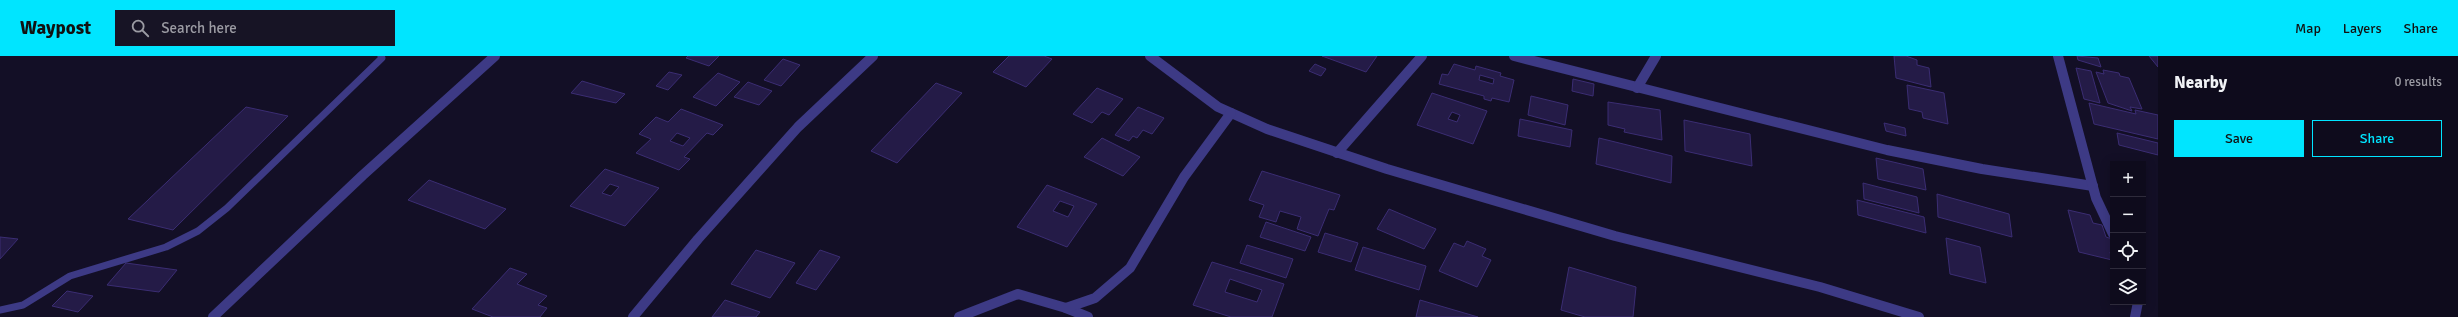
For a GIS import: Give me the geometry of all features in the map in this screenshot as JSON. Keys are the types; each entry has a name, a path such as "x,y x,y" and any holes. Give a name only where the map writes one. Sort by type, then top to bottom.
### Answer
{"street":[{"path":"213,317 364,175 495,56"},
{"path":"633,317 698,239 798,127 873,56"},
{"path":"1150,56 1218,107 1268,129 1338,153 1387,169 1615,236 1820,287 1916,317"},
{"path":"1338,153 1422,56"},
{"path":"1514,56 1636,88 1887,150 1982,169 2093,186"},
{"path":"1636,88 1656,56"},
{"path":"2058,56 2093,186 2113,233"},
{"path":"1066,308 1094,298 1130,268 1184,177 1231,113"},
{"path":"959,317 1018,294 1066,308 1088,317"},
{"path":"2135,317 2137,305"}],"lane":[{"path":"0,310 23,305 70,276 166,246 198,231 228,208 382,58 381,56"}],"building":[{"path":"688,56 719,56 709,66 686,58"},
{"path":"1009,56 1044,56 1052,59 1026,87 993,72"},
{"path":"1322,56 1377,56 1366,72"},
{"path":"1894,56 1906,56 1917,60 1917,65 1929,68 1931,87 1896,78"},
{"path":"2077,56 2098,58 2101,67 2078,60"},
{"path":"2149,56 2158,56 2158,67"},
{"path":"783,59 800,65 781,86 764,80"},
{"path":"1315,64 1326,69 1321,76 1309,71"},
{"path":"1454,64 1475,70 1476,66 1501,73 1500,76 1514,80 1509,102 1492,98 1491,101 1484,99 1484,96 1439,84 1442,74 1448,75","holes":["1480,75 1494,79 1493,84 1479,80"]},
{"path":"2076,68 2091,71 2100,103 2084,99"},
{"path":"2103,70 2119,73 2120,76 2129,78 2142,109 2130,107 2132,111 2108,103 2096,72 2104,74"},
{"path":"669,72 682,75 668,90 656,86"},
{"path":"718,73 740,82 716,106 693,97"},
{"path":"1573,79 1594,84 1593,96 1572,91"},
{"path":"582,81 625,94 616,103 571,93"},
{"path":"748,82 772,91 759,105 734,97"},
{"path":"936,83 962,93 897,163 871,151"},
{"path":"1907,85 1944,93 1948,124 1923,118 1922,112 1909,109"},
{"path":"1097,88 1123,99 1109,115 1102,112 1092,123 1073,114"},
{"path":"1432,93 1487,111 1473,144 1417,125","holes":["1452,112 1460,115 1457,122 1448,119"]},
{"path":"1531,96 1568,105 1565,125 1528,115"},
{"path":"1608,102 1660,110 1662,140 1624,132 1625,129 1608,125"},
{"path":"2089,103 2136,114 2135,110 2158,115 2158,139 2094,124"},
{"path":"246,107 288,116 173,230 128,219"},
{"path":"1138,107 1164,118 1152,134 1143,130 1137,138 1133,136 1129,141 1115,135"},
{"path":"681,109 723,125 713,135 707,133 684,157 690,159 679,170 636,153 651,139 639,134 656,117 668,122","holes":["677,133 690,138 683,146 670,141"]},
{"path":"1520,119 1572,130 1570,147 1518,136"},
{"path":"1684,120 1750,134 1752,166 1685,151"},
{"path":"1884,123 1905,128 1906,136 1886,131"},
{"path":"2117,133 2158,143 2158,155 2119,145"},
{"path":"1102,138 1140,157 1123,176 1084,157"},
{"path":"1599,138 1672,156 1671,183 1596,164"},
{"path":"1876,158 1923,169 1926,190 1878,179"},
{"path":"605,169 659,188 625,226 570,206","holes":["610,184 619,187 611,196 602,193"]},
{"path":"1262,171 1340,195 1334,210 1329,209 1318,236 1297,229 1301,217 1280,211 1276,222 1259,217 1264,205 1249,200"},
{"path":"429,180 506,209 485,229 408,200"},
{"path":"1863,183 1917,197 1919,213 1864,199"},
{"path":"1047,185 1097,204 1067,247 1017,227","holes":["1060,201 1074,206 1068,217 1053,211"]},
{"path":"1937,194 2009,214 2012,237 1938,217"},
{"path":"1857,200 1924,217 1926,233 1858,215"},
{"path":"1389,209 1436,229 1424,249 1377,229"},
{"path":"2068,210 2090,215 2093,223 2102,225 2106,237 2110,238 2110,260 2079,252"},
{"path":"1266,222 1311,237 1305,251 1260,237"},
{"path":"1325,233 1358,243 1351,262 1318,252"},
{"path":"0,237 18,239 0,259"},
{"path":"1946,238 1980,247 1986,283 1950,274"},
{"path":"1467,241 1486,249 1482,256 1491,260 1477,287 1439,271 1454,243 1464,247"},
{"path":"1247,245 1293,259 1286,278 1240,263"},
{"path":"1363,247 1426,266 1419,290 1355,270"},
{"path":"756,250 795,263 770,298 731,284"},
{"path":"820,250 840,257 816,290 796,283"},
{"path":"1212,262 1284,284 1272,317 1231,317 1193,305","holes":["1230,279 1262,290 1257,302 1225,292"]},
{"path":"126,263 177,270 159,292 107,285"},
{"path":"1569,267 1636,287 1633,317 1585,317 1561,310"},
{"path":"510,268 527,274 517,284 547,296 538,305 547,308 540,317 493,317 472,309"},
{"path":"67,291 93,296 78,312 52,306"},
{"path":"725,300 760,312 756,317 712,317"},
{"path":"1420,300 1478,317 1416,317"}]}
